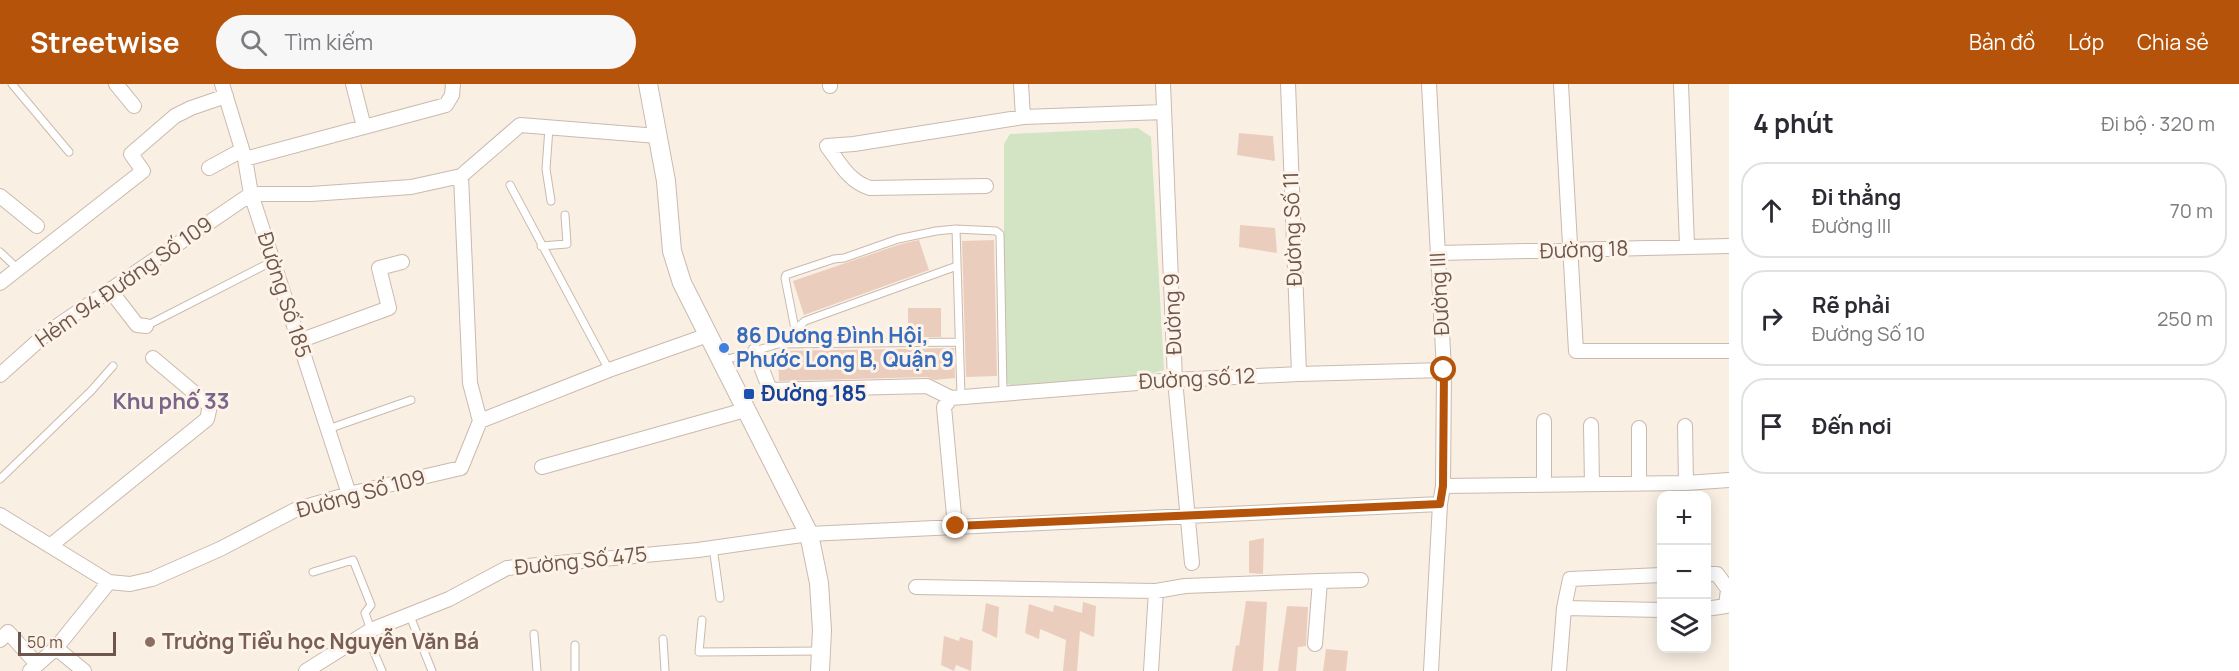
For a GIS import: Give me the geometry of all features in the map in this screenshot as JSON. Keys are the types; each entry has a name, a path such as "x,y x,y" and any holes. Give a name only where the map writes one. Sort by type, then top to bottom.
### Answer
{"street":[{"path":"116,84 134,106"},
{"path":"353,84 364,127"},
{"path":"208,168 244,155 446,105 452,95 453,84"},
{"path":"648,84 666,182 672,251 682,283 809,534 819,583 822,630 820,671"},
{"path":"1022,84 1023,117"},
{"name":"Đường 9","path":"1163,84 1175,380 1192,563"},
{"name":"Đường Số 11","path":"1288,84 1299,374"},
{"name":"Đường III","path":"1429,84 1444,370 1443,486 1440,504 1431,671"},
{"path":"1561,84 1576,351 1729,351"},
{"path":"1681,84 1687,246"},
{"path":"0,283 143,171 130,154 175,116 224,90"},
{"name":"Đường Số 185","path":"224,90 244,155 251,194 349,494"},
{"path":"986,186 870,188 862,186 850,177 826,146 866,142 1023,117 1164,112"},
{"path":"251,194 311,194 411,187 461,176 520,125 658,136"},
{"path":"461,176 470,383 480,421 609,370 708,335"},
{"name":"Hẻm 94 Đường Số 109","path":"0,375 47,333 251,194"},
{"path":"0,195 37,226"},
{"name":"Đường 18","path":"1438,253 1729,246"},
{"path":"299,341 389,308 379,268 402,262"},
{"path":"110,290 137,325 146,326"},
{"path":"755,351 770,390 927,386 956,397 944,407 956,526"},
{"path":"50,546 207,419 210,406 153,358"},
{"name":"Đường số 12","path":"956,397 1175,380 1444,370"},
{"path":"542,467 745,410"},
{"name":"Đường Số 109","path":"109,582 130,584 152,579 220,549 295,510 349,494 460,468 480,421"},
{"path":"1544,421 1544,485"},
{"path":"1591,425 1592,484"},
{"path":"1685,426 1686,483"},
{"path":"1639,428 1639,483"},
{"path":"1443,486 1686,483 1729,480"},
{"name":"Đường Số 475","path":"306,671 323,666 369,632 449,599 507,568 713,548 809,534 1440,504"},
{"path":"0,515 109,582 56,648 33,668 8,632 0,640"},
{"path":"1711,574 1717,574 1728,590 1726,606 1711,608"},
{"path":"1560,671 1564,608 1570,579 1657,575"},
{"path":"916,587 1156,591 1185,586 1361,580"},
{"path":"1315,644 1320,581"},
{"path":"1151,671 1156,591"},
{"path":"1564,608 1657,610"},
{"path":"56,648 84,671"}],"lane":[{"path":"12,84 69,152"},
{"path":"549,128 546,169 551,201"},
{"path":"510,185 609,370"},
{"path":"541,246 567,244 565,215"},
{"path":"956,229 959,342 956,397"},
{"path":"795,329 786,274 844,258 898,239 936,231 956,229 996,231 1000,234 1003,393"},
{"path":"0,252 18,269"},
{"path":"146,326 273,261"},
{"path":"778,344 805,321 957,266"},
{"path":"722,361 778,344 959,342"},
{"path":"0,479 91,391 113,366"},
{"path":"328,429 411,400"},
{"path":"713,548 720,598"},
{"path":"313,572 353,560 371,605 365,613 382,671"},
{"path":"410,616 432,671"},
{"path":"702,620 699,652 821,651"},
{"path":"534,634 537,671"},
{"path":"663,639 665,671"},
{"path":"574,671 575,645"}],"green space":[{"path":"1138,128 1151,137 1164,370 1146,375 1012,386 1004,382 1004,144 1010,134"}],"building":[{"path":"1239,133 1273,136 1275,161 1237,155"},
{"path":"1240,225 1275,228 1277,253 1239,247"},
{"path":"919,240 929,270 804,315 793,281"},
{"path":"994,240 997,376 966,377 962,241"},
{"path":"908,308 941,308 941,337 908,337"},
{"path":"954,348 955,378 779,381 778,351"},
{"path":"1264,538 1263,574 1249,573 1249,541"},
{"path":"1246,601 1267,602 1263,671 1232,671 1236,645 1239,646"},
{"path":"1083,602 1096,606 1094,637 1080,631 1077,671 1063,671 1066,640 1040,629 1039,639 1025,633 1029,604 1053,612 1054,605 1082,613"},
{"path":"986,603 999,607 997,638 982,631"},
{"path":"1287,606 1308,607 1306,646 1298,647 1296,671 1278,671"},
{"path":"944,636 959,641 960,637 973,641 971,671 956,665 954,671 941,665"},
{"path":"1326,649 1348,651 1346,671 1323,671"}],"place":[{"name":"86 Dương Đình Hội, Phước Long B, Quận 9","path":"724,348"},
{"name":"Đường 185","path":"749,394"},
{"name":"Trường Tiểu học Nguyễn Văn Bá","path":"150,642"}],"district":[{"name":"Khu phố 33","path":"171,401"}],"route":[{"path":"956,526 1440,504 1443,486 1444,370"}]}
